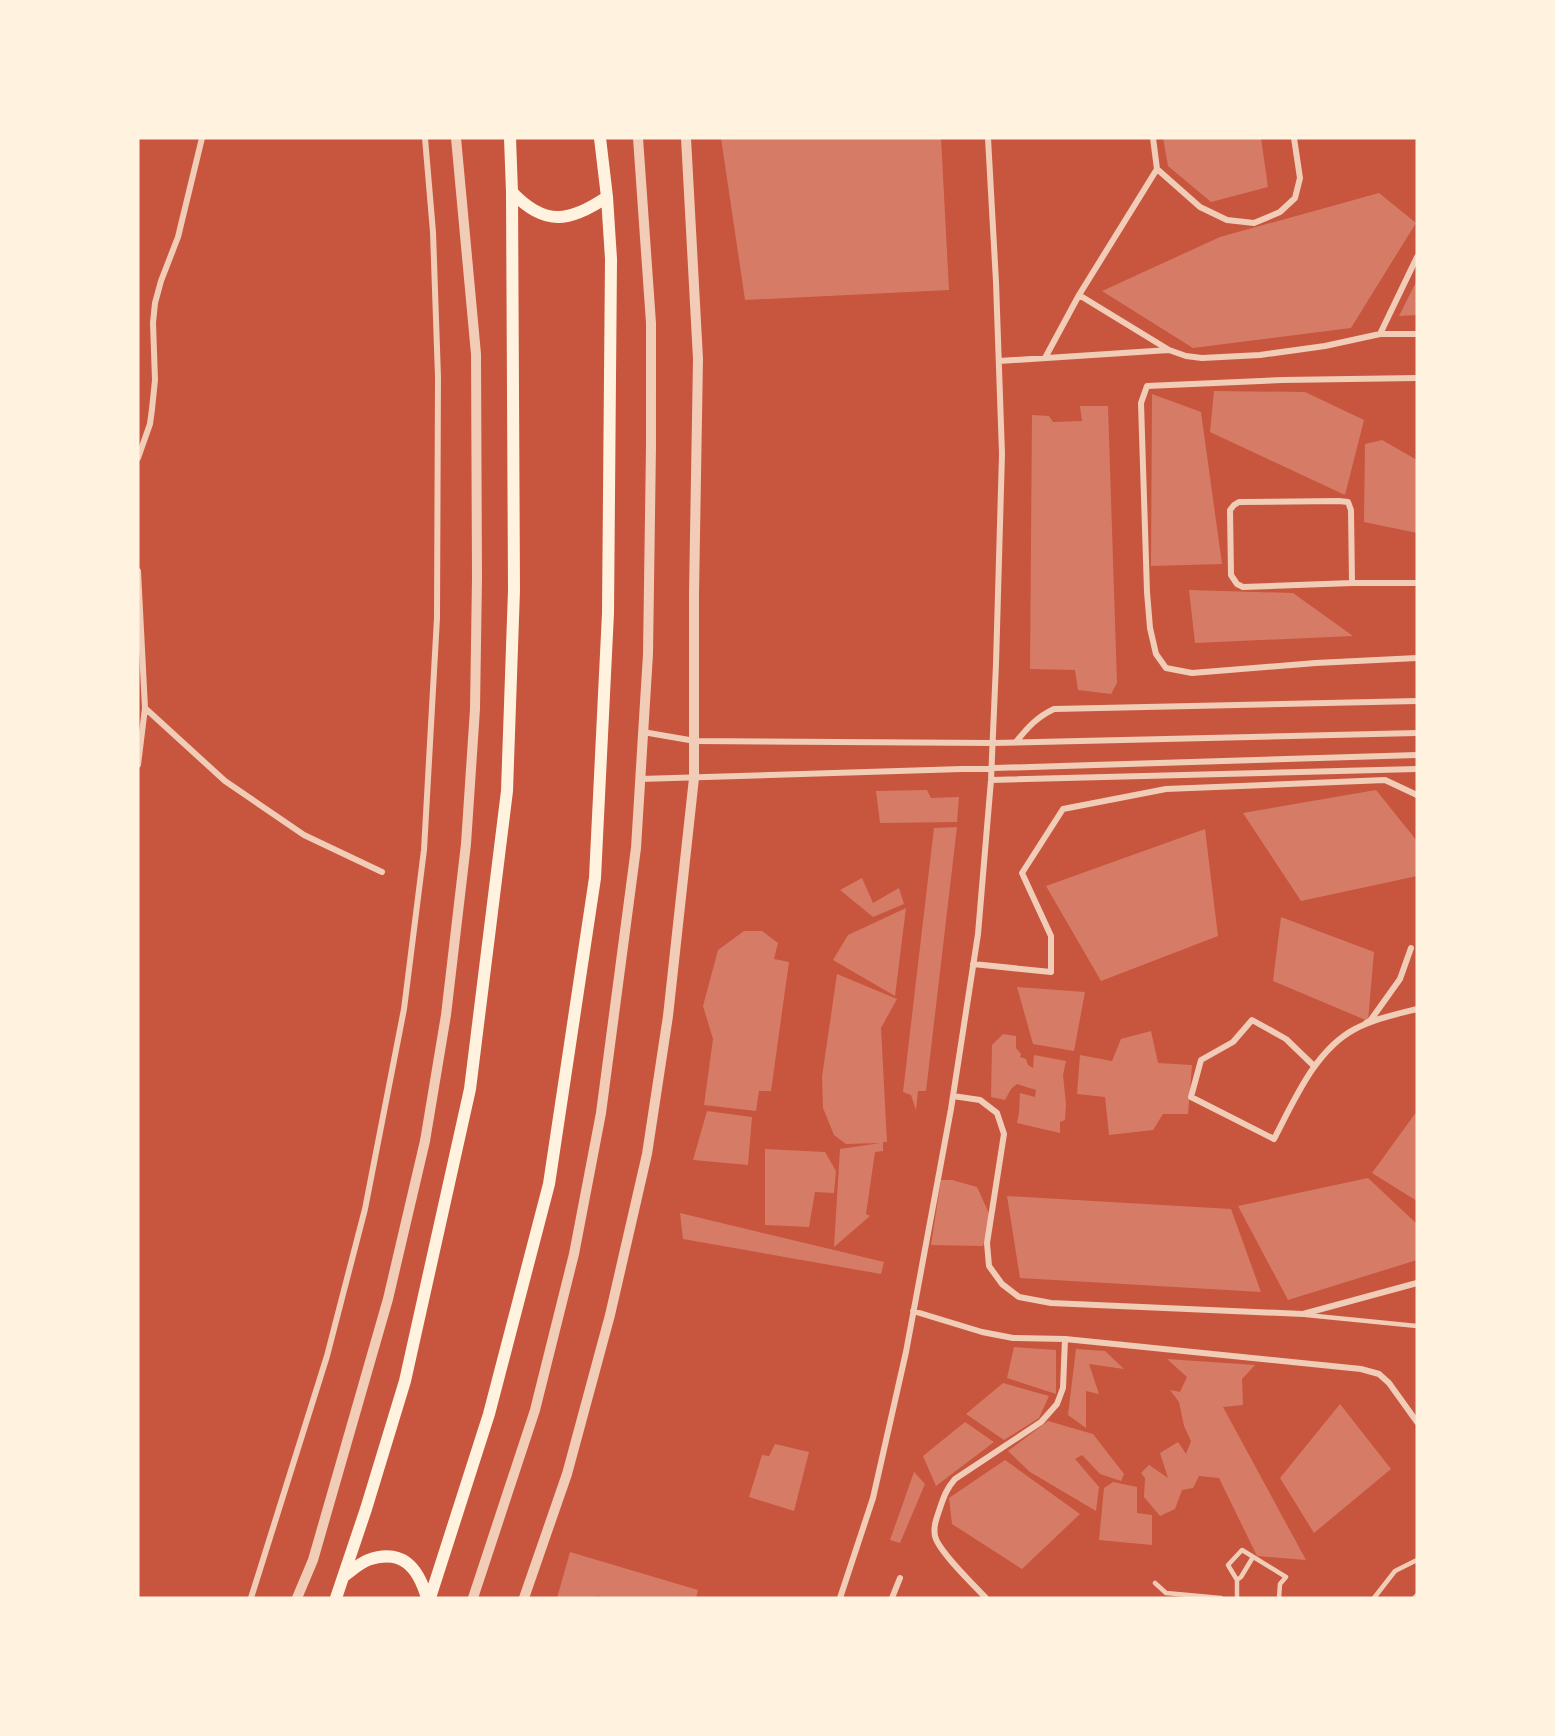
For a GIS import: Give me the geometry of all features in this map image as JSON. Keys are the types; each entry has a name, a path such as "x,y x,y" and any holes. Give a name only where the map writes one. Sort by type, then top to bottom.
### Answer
{"main road":[{"path":"336,1598 405,1381 470,1089 507,791 514,590 510,138"},
{"path":"428,1598 489,1414 549,1184 595,878 608,613 611,259 600,138"},
{"path":"512,192 526,207 539,214 562,218 589,209 607,197"},
{"path":"344,1576 366,1560 389,1555 404,1561 415,1569 428,1598"}],"street":[{"path":"138,458 150,424 152,409 155,380 153,323 155,303 178,237 202,138"},
{"path":"251,1598 327,1356 365,1209 404,1009 424,850 437,618 438,411 434,232 425,138"},
{"path":"297,1598 313,1560 388,1299 425,1141 446,1015 466,844 475,709 476,354 456,138"},
{"path":"473,1598 535,1410 574,1254 601,1113 636,848 648,654 651,323 638,138"},
{"path":"524,1598 567,1474 610,1315 647,1154 668,1016 694,778 695,741 694,594 698,359 686,138"},
{"path":"840,1598 873,1498 913,1311 953,1096 978,934 993,743 1002,454 988,138"},
{"path":"1153,138 1158,169 1200,207 1227,220 1254,223 1280,212 1295,198 1300,178 1294,138"},
{"path":"1045,358 1079,295 1158,169"},
{"path":"1380,334 1417,256"},
{"path":"1079,295 1169,350 1186,356 1202,358 1260,355 1324,346 1380,334 1417,334"},
{"path":"999,361 1169,350"},
{"path":"1417,378 1283,380 1147,386 1141,404 1150,628 1156,654 1166,668 1192,672 1417,658"},
{"path":"1352,583 1351,510 1348,502 1239,502 1230,510 1231,574 1237,584 1243,587 1417,583"},
{"path":"138,571 145,708 138,765"},
{"path":"1016,742 1029,725 1041,715 1054,709 1417,701"},
{"path":"145,708 225,781 304,835 381,872"},
{"path":"643,732 695,741 993,743 1417,733"},
{"path":"640,779 1417,755"},
{"path":"991,780 1417,769"},
{"path":"973,964 1051,972 1051,936 1022,873 1063,809 1166,789 1385,780 1417,795"},
{"path":"1314,1066 1286,1039 1252,1020 1233,1042 1202,1059 1191,1097 1274,1139 1314,1066 1355,1029 1370,1021 1400,979 1412,948"},
{"path":"1355,1029 1417,1009"},
{"path":"953,1096 980,1100 997,1113 1004,1134 987,1243 989,1266 1002,1284 1019,1297 1051,1303 1303,1314 1417,1282"},
{"path":"913,1311 982,1332 1013,1338 1065,1339 1361,1369 1379,1374 1389,1383 1417,1422"},
{"path":"986,1598 943,1552 935,1538 934,1527 947,1487 955,1479 1041,1422 1057,1404 1063,1388 1065,1339"},
{"path":"892,1598 900,1578"}],"lane":[{"path":"1303,1314 1417,1326"},
{"path":"1237,1598 1237,1580 1228,1565 1242,1550 1286,1577 1280,1584 1279,1598"},
{"path":"1237,1580 1242,1577 1253,1557"},
{"path":"1374,1598 1395,1571 1417,1560"},
{"path":"1155,1583 1166,1593 1221,1598"}],"building":[{"path":"721,138 941,138 949,290 745,300"},
{"path":"1163,138 1261,138 1268,187 1211,202 1168,166"},
{"path":"1379,193 1416,223 1351,328 1193,348 1102,291 1220,237"},
{"path":"1417,280 1417,315 1399,316"},
{"path":"1214,391 1305,392 1364,420 1345,495 1210,432"},
{"path":"1152,394 1201,412 1222,564 1151,566"},
{"path":"1080,406 1108,406 1117,683 1111,694 1078,690 1075,670 1030,669 1032,415 1049,416 1053,422 1082,421"},
{"path":"1382,440 1417,460 1417,533 1364,522 1365,444"},
{"path":"1189,590 1293,593 1353,636 1195,643"},
{"path":"927,790 931,798 959,797 957,822 880,823 876,791"},
{"path":"1376,790 1417,841 1417,876 1301,901 1243,813"},
{"path":"957,827 926,1091 918,1091 916,1110 911,1095 903,1092 934,828"},
{"path":"1205,829 1218,936 1101,981 1046,886"},
{"path":"862,878 873,903 899,888 904,904 873,917 840,890"},
{"path":"906,908 895,996 833,960 848,935"},
{"path":"1281,917 1374,952 1368,1021 1273,981"},
{"path":"744,931 762,931 778,943 774,959 789,962 771,1091 759,1091 756,1111 704,1105 713,1039 703,1006 718,950"},
{"path":"837,974 897,999 881,1028 887,1142 883,1142 883,1151 875,1152 866,1214 870,1216 834,1247 840,1149 880,1143 846,1144 834,1135 823,1108 822,1077"},
{"path":"1017,987 1085,992 1074,1051 1033,1044"},
{"path":"1151,1031 1158,1063 1192,1065 1188,1114 1163,1114 1153,1130 1109,1135 1105,1097 1077,1094 1080,1055 1112,1061 1121,1039"},
{"path":"1003,1034 1016,1036 1016,1048 1021,1054 1020,1057 1026,1059 1028,1065 1033,1068 1034,1055 1066,1061 1063,1075 1065,1120 1060,1122 1060,1133 1017,1123 1020,1093 1035,1097 1036,1090 1017,1084 1005,1100 991,1097 992,1045"},
{"path":"707,1111 752,1117 748,1165 693,1160"},
{"path":"1417,1111 1417,1201 1372,1173"},
{"path":"765,1149 825,1152 836,1171 834,1193 815,1192 809,1227 765,1225"},
{"path":"1368,1178 1417,1224 1417,1260 1288,1300 1238,1206"},
{"path":"941,1180 952,1180 977,1187 991,1218 983,1246 931,1245"},
{"path":"1007,1196 1231,1209 1261,1292 1020,1278"},
{"path":"680,1213 884,1262 881,1274 683,1239"},
{"path":"1014,1347 1056,1350 1056,1394 1007,1378"},
{"path":"1076,1349 1105,1351 1124,1369 1089,1364 1099,1394 1086,1391 1086,1428 1068,1415"},
{"path":"1167,1359 1255,1365 1242,1379 1243,1405 1223,1407 1306,1560 1257,1556 1219,1478 1199,1476 1193,1488 1182,1490 1175,1509 1160,1516 1144,1497 1145,1478 1141,1473 1149,1465 1168,1478 1160,1453 1178,1442 1186,1454 1191,1441 1184,1426 1179,1402 1170,1390 1180,1392 1187,1377"},
{"path":"1003,1383 1049,1396 1039,1418 1004,1440 966,1414"},
{"path":"1340,1404 1391,1469 1314,1533 1280,1478"},
{"path":"1048,1421 1093,1434 1124,1474 1121,1481 1100,1474 1082,1455 1075,1459 1099,1487 1096,1511 1030,1472 1008,1451"},
{"path":"965,1422 994,1442 936,1486 923,1456"},
{"path":"775,1444 809,1452 794,1511 749,1497 762,1455 769,1456"},
{"path":"1005,1460 1080,1514 1022,1569 952,1524 949,1498"},
{"path":"914,1472 925,1484 900,1543 890,1540"},
{"path":"1113,1482 1137,1487 1137,1513 1152,1515 1152,1545 1099,1540 1104,1488"},
{"path":"570,1552 698,1590 696,1598 605,1598 597,1596 596,1598 557,1598"}]}
